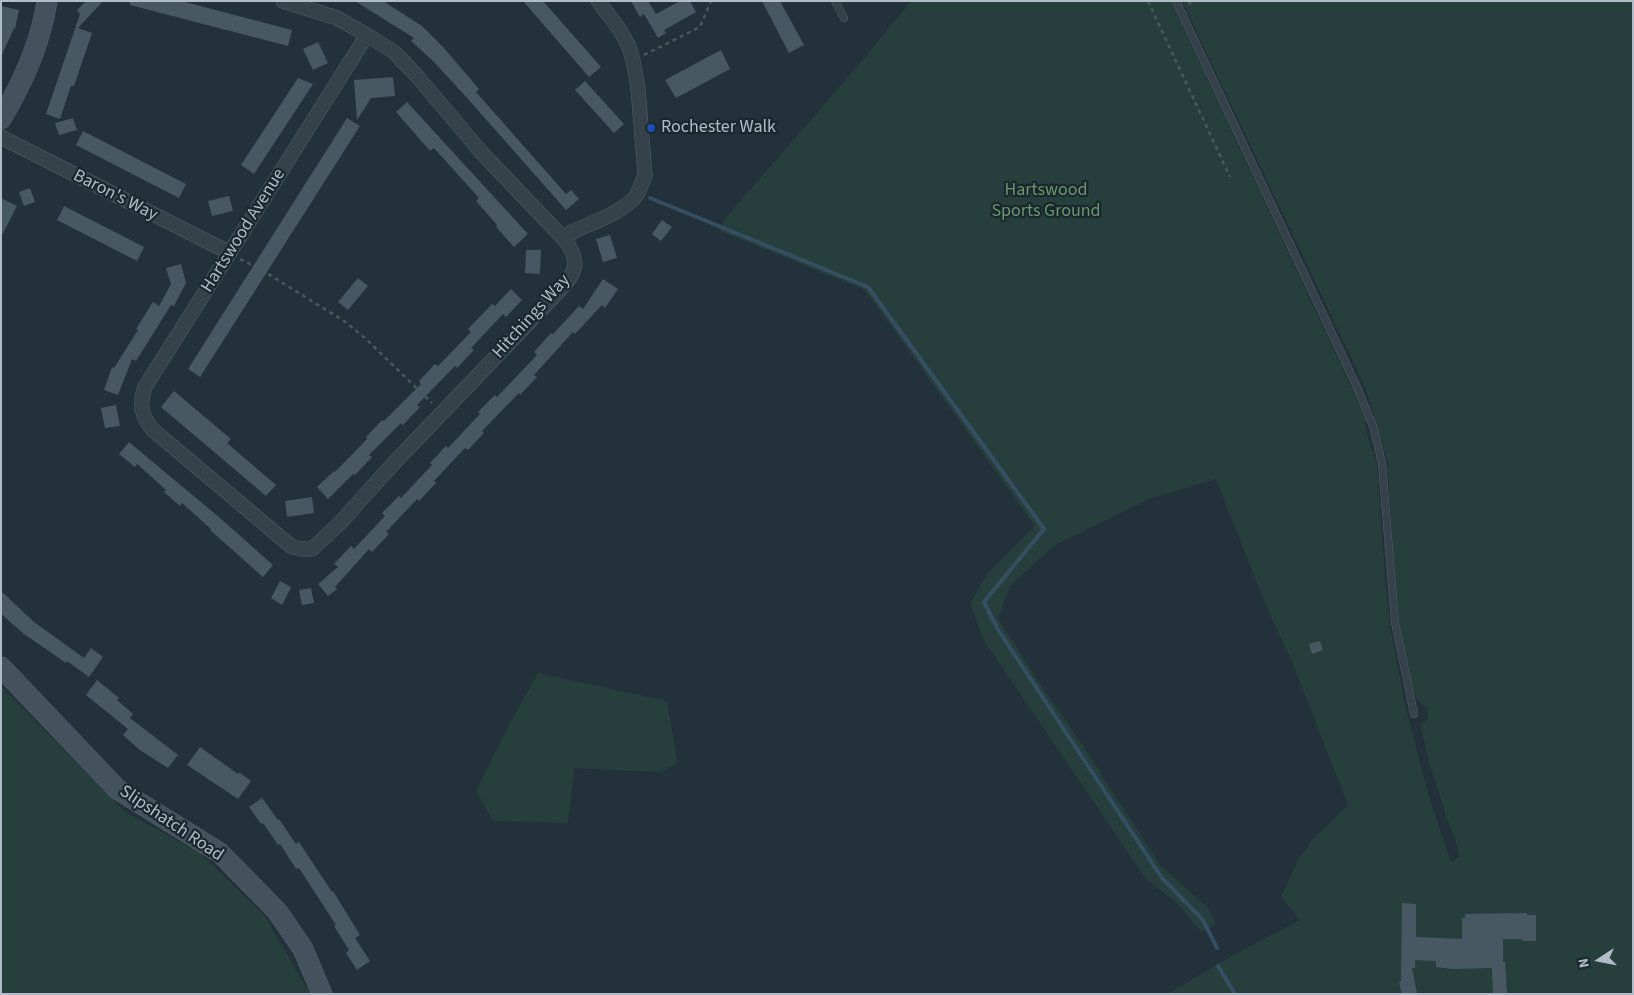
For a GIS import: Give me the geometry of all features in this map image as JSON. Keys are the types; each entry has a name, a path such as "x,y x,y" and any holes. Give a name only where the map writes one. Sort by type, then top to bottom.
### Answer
{"street":[{"path":"1,119 24,73 38,39 45,17 47,1"},
{"name":"Hitchings Way","path":"258,520 292,547 312,549 340,523 568,281 574,272 575,259 572,248 481,152 417,76 394,52 336,18 284,1"},
{"path":"564,239 572,232 626,205 641,187 645,174 634,60 620,30 598,1"},
{"name":"Hartswood Avenue","path":"258,520 153,430 146,421 141,405 142,396 145,387 367,35"},
{"name":"Baron's Way","path":"1,137 230,253"},
{"name":"Slipshatch Road","path":"1,667 117,788 220,853 233,866 277,911 303,950 322,994"}],"lane":[{"path":"835,1 844,18"},
{"path":"1176,1 1356,385 1372,426 1382,463 1395,622 1414,714"}],"path":[{"path":"634,60 700,27 711,1"},
{"path":"1148,1 1230,176"},
{"path":"1189,1 1191,6"},
{"path":"230,253 260,269 344,321 365,338 442,413"}],"green space":[{"name":"Hartswood Sports Ground","path":"911,1 1171,1 1366,419 1367,435 1377,464 1390,626 1407,713 1429,797 1451,862 1459,857 1455,837 1448,822 1429,762 1421,728 1422,723 1427,720 1428,709 1419,702 1414,694 1407,663 1399,619 1387,459 1366,389 1182,1 1633,1 1633,994 1167,994 1232,956 1300,920 1281,897 1298,860 1312,840 1348,805 1292,662 1266,606 1216,479 1149,499 1055,545 1010,586 998,618 1160,865 1209,909 1216,925 1201,932 1177,903 1146,879 983,639 970,603 987,574 1035,526 865,290 718,230 729,214 849,76"},
{"path":"538,673 667,701 678,764 659,772 574,768 568,823 493,821 476,791 505,732"},
{"path":"1,686 124,811 201,854 265,916 310,994 1,994"}],"building":[{"path":"86,1 103,1 78,28 92,33 74,86 71,86 60,119 46,114 80,14 77,10"},
{"path":"130,1 181,1 292,30 288,46 130,5"},
{"path":"355,1 383,1 422,26 479,89 476,92 566,194 571,190 579,199 566,210 468,99 434,62 411,41 414,38"},
{"path":"523,1 543,1 601,67 589,77"},
{"path":"631,1 648,1 656,14 680,1 690,1 696,12 664,30 666,33 658,38 644,14 640,17"},
{"path":"762,1 780,1 804,45 789,53"},
{"path":"1,6 19,10 15,29 1,57"},
{"path":"318,42 328,63 313,70 303,49"},
{"path":"721,50 730,69 676,98 665,80"},
{"path":"393,77 395,96 371,98 357,120 354,80"},
{"path":"298,78 313,84 254,174 241,165"},
{"path":"585,81 624,124 614,133 575,90"},
{"path":"407,102 528,234 514,247 476,201 479,198 434,148 430,151 396,112"},
{"path":"73,118 77,130 59,135 55,123"},
{"path":"347,118 360,126 200,377 188,369"},
{"path":"83,131 186,184 179,198 76,145"},
{"path":"30,188 35,202 24,206 19,192"},
{"path":"229,196 233,211 212,216 208,201"},
{"path":"1,198 17,206 1,237"},
{"path":"64,206 144,247 137,261 57,220"},
{"path":"662,220 672,227 661,241 652,234"},
{"path":"610,235 617,258 603,262 596,239"},
{"path":"526,250 541,250 540,274 525,273"},
{"path":"181,264 186,283 174,306 171,305 136,361 132,359 118,395 104,390 112,367 114,368 138,330 136,329 153,302 159,306 171,284 166,268"},
{"path":"358,278 368,286 348,310 338,302"},
{"path":"603,279 618,289 605,308 602,305 575,334 573,332 534,375 537,377 482,431 484,433 468,450 465,448 434,481 436,483 419,501 417,499 386,532 389,534 372,552 369,549 335,587 337,589 328,596 318,584 338,567 334,564 351,546 354,549 385,516 382,513 399,496 401,498 432,465 430,463 446,446 448,448 480,414 478,412 495,395 497,397 537,355 534,352 551,333 552,335 579,306 583,309"},
{"path":"511,289 522,300 506,317 503,314 471,348 474,350 457,368 455,366 417,405 420,407 403,425 401,423 369,455 372,457 355,475 353,474 328,499 317,487 335,472 367,439 366,437 382,420 384,421 421,384 419,381 435,364 438,366 471,332 468,329 492,304 495,306"},
{"path":"174,391 231,439 227,443 276,485 266,496 161,407"},
{"path":"116,405 120,426 105,428 101,408"},
{"path":"129,442 273,565 263,577 182,503 180,506 164,492 166,490 137,464 135,467 119,454"},
{"path":"312,497 314,513 287,517 285,501"},
{"path":"280,581 291,587 282,605 271,598"},
{"path":"311,588 314,603 302,605 299,590"},
{"path":"1,591 34,622 84,658 91,648 103,657 89,677 24,634 1,614"},
{"path":"1320,641 1323,650 1312,654 1309,644"},
{"path":"97,680 119,698 117,700 133,714 130,718 178,755 168,768 140,750 123,735 128,729 86,695"},
{"path":"200,747 251,781 238,799 187,765"},
{"path":"262,798 296,844 299,842 333,891 360,935 355,938 370,961 357,970 346,953 349,950 334,926 336,925 299,868 296,869 280,844 278,845 249,807"},
{"path":"1402,903 1416,904 1416,937 1462,939 1462,918 1465,918 1465,914 1527,913 1527,915 1536,915 1536,941 1503,939 1503,962 1505,962 1507,994 1493,994 1492,968 1452,969 1436,967 1436,961 1415,960 1415,968 1412,968 1417,994 1402,994 1399,982 1401,981"}],"waterway":[{"path":"650,198 868,287 1044,529 984,602 997,628 1162,878 1203,920 1217,948"},
{"path":"1218,966 1235,994"}],"place":[{"name":"Rochester Walk","path":"651,128"}]}
